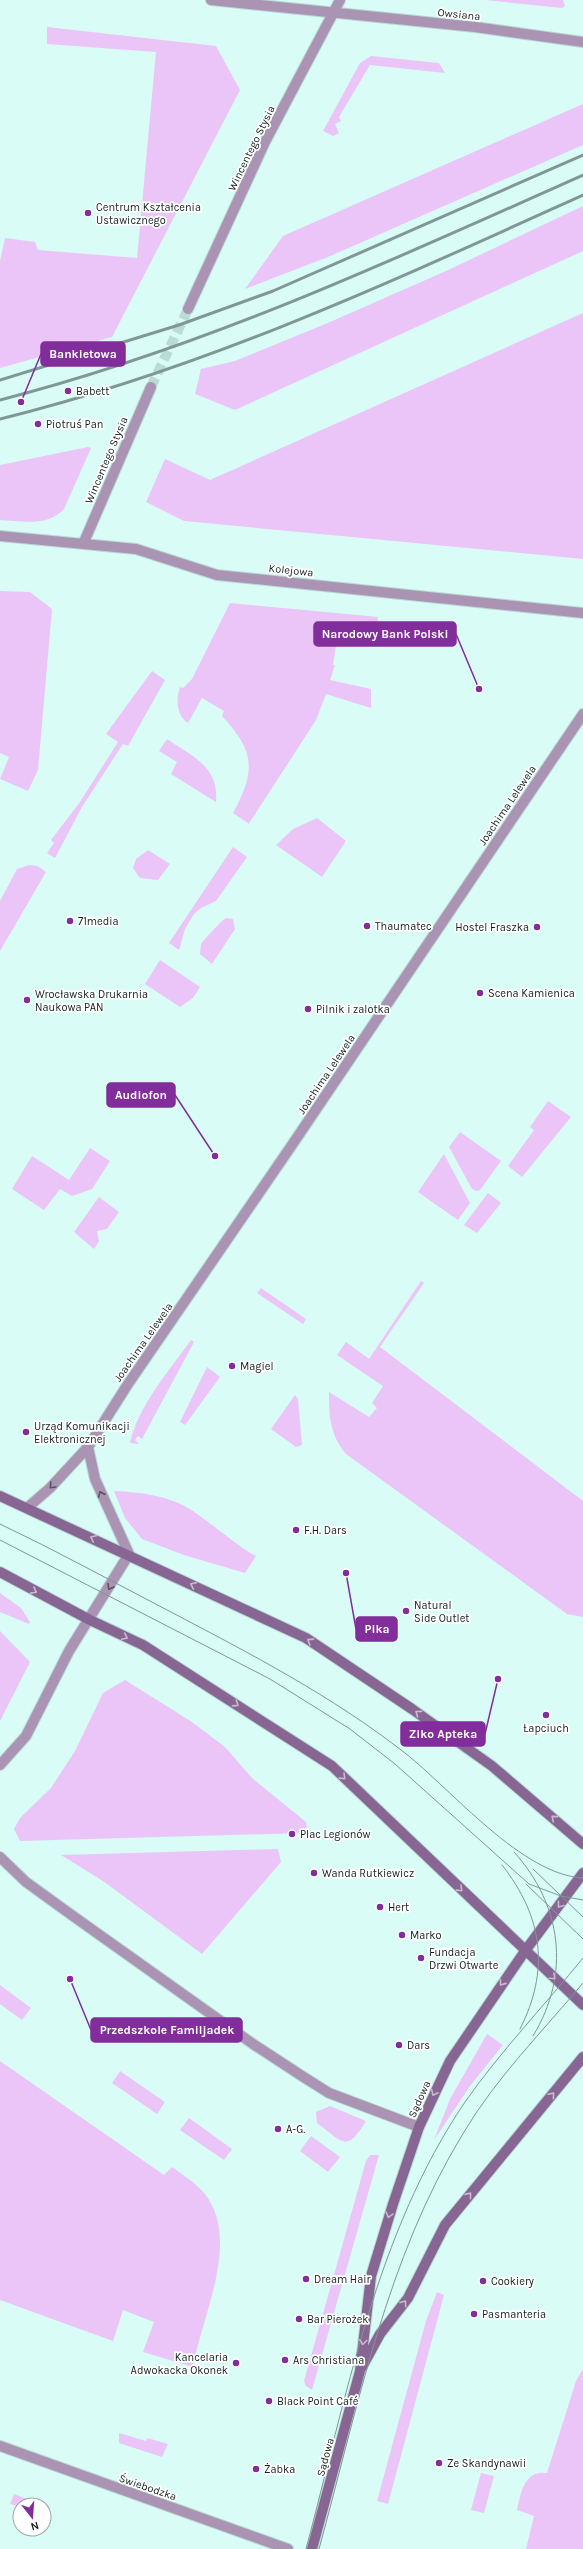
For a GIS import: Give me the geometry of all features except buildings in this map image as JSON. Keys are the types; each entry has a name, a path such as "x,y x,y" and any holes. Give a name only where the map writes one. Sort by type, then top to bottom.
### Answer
{"street":[{"name":"Owsiana","path":"211,0 475,27 583,42"},
{"name":"Wincentego Stysia","path":"188,309 265,142 314,53 332,13 340,0"},
{"name":"Wincentego Stysia","path":"84,542 151,386"},
{"name":"Kolejowa","path":"0,536 84,542 136,549 217,575 583,612"},
{"name":"Joachima Lelewela","path":"27,1508 50,1488 88,1447 128,1384 294,1142 583,714"},
{"path":"88,1447 95,1479 129,1554"},
{"path":"0,1496 129,1554 306,1638 412,1709 492,1766 583,1844"},
{"path":"0,1765 26,1736 69,1651 90,1620 129,1554"},
{"path":"0,1572 90,1620 143,1645 332,1766 583,2005"},
{"path":"0,1857 26,1882 278,2060 329,2093 419,2127"},
{"name":"Sądowa","path":"312,2549 360,2371 371,2276 392,2204 419,2127 450,2061 525,1951 583,1873"},
{"name":"Sądowa","path":"360,2371 380,2334 408,2298 445,2225 583,2057"},
{"name":"Świebodzka","path":"0,2446 288,2549"}],"shaded area":[{"path":"485,0 563,0 565,6 562,8"},
{"path":"47,27 216,46 240,90 112,337 0,368 0,261 5,238 35,242 38,250 137,258 156,52 47,44"},
{"path":"371,56 439,63 445,73 370,65 339,117 341,121 335,124 339,133 333,136 323,131 360,63"},
{"path":"583,104 583,145 328,257 245,289 283,236"},
{"path":"583,206 583,251 235,410 195,394 201,369 235,361 330,322 446,271"},
{"path":"583,313 583,559 184,521 146,502 165,459 210,480"},
{"path":"88,447 91,448 64,509 58,515 42,521 34,522 0,520 0,465"},
{"path":"0,591 30,592 52,609 38,770 28,791 0,779 9,757 0,753"},
{"path":"230,603 378,617 374,643 337,639 333,665 335,665 330,680 371,689 371,708 326,694 316,720 248,825 248,823 233,813 246,785 248,762 246,751 233,728 222,716 224,711 202,698 188,723 181,715 178,706 180,687 183,688 192,679"},
{"path":"152,671 165,680 128,746 123,744 82,807 55,858 47,853 54,843 51,840 80,802 118,742 106,734"},
{"path":"167,739 195,757 209,771 216,790 216,802 171,774 177,762 159,751"},
{"path":"317,818 346,841 322,877 276,845 293,829"},
{"path":"233,847 247,857 216,901 201,908 194,914 185,929 179,950 169,943"},
{"path":"148,850 170,864 158,880 140,878 133,868 136,859"},
{"path":"29,865 38,866 46,872 0,951 0,901 17,869"},
{"path":"226,918 233,919 235,929 212,964 200,954 201,944"},
{"path":"160,960 200,987 193,998 180,1007 145,984"},
{"path":"548,1101 571,1117 522,1177 508,1166 534,1130 530,1127"},
{"path":"460,1132 501,1161 480,1190 476,1191 472,1189 449,1147"},
{"path":"90,1148 110,1161 92,1189 72,1196 60,1189 44,1210 12,1189 32,1156 69,1180"},
{"path":"444,1154 470,1203 458,1220 418,1192"},
{"path":"488,1193 501,1203 477,1233 464,1225"},
{"path":"99,1197 119,1212 107,1229 97,1231 99,1241 94,1249 74,1232"},
{"path":"421,1281 424,1283 380,1347 583,1501 583,1617 567,1614 346,1454 337,1440 330,1417 329,1392 369,1417 377,1408 372,1403 383,1386 337,1355 346,1342 369,1359"},
{"path":"261,1288 306,1319 303,1324 257,1293"},
{"path":"191,1340 194,1342 142,1439 138,1436 135,1440 139,1444 130,1443 134,1429 147,1402"},
{"path":"207,1367 220,1377 185,1425 180,1422"},
{"path":"295,1395 298,1399 302,1445 296,1447 271,1429"},
{"path":"114,1491 134,1492 165,1498 184,1506 256,1556 245,1573 184,1555 142,1539 125,1518"},
{"path":"0,1593 21,1608 30,1622 29,1624 0,1612"},
{"path":"0,1631 30,1662 0,1721"},
{"path":"125,1680 192,1722 225,1747 252,1778 306,1822 307,1827 303,1833 20,1841 14,1829 20,1818 51,1788 75,1751 103,1693"},
{"path":"278,1849 281,1862 202,1954 103,1881 61,1855"},
{"path":"0,1985 31,2008 22,2020 0,2004"},
{"path":"487,2034 503,2045 470,2086 434,2140 450,2099"},
{"path":"0,2061 164,2175 172,2167 194,2183 205,2194 215,2213 220,2234 219,2256 216,2279 193,2367 143,2352 154,2322 123,2310 113,2341 0,2300"},
{"path":"120,2071 165,2102 157,2114 112,2083"},
{"path":"330,2106 366,2121 354,2138 344,2142 317,2123 316,2112"},
{"path":"189,2118 232,2149 224,2160 180,2130"},
{"path":"311,2136 340,2157 328,2172 300,2151"},
{"path":"370,2155 379,2155 312,2390 306,2386 304,2381 366,2161"},
{"path":"437,2292 444,2295 388,2504 377,2501 426,2321"},
{"path":"583,2369 583,2549 526,2549 534,2516 517,2510 522,2490 528,2479 533,2475 547,2473 576,2381"},
{"path":"119,2433 146,2441 147,2438 168,2444 162,2457 119,2443"},
{"path":"481,2473 494,2476 484,2513 471,2510"},
{"path":"14,2494 22,2497 13,2497"}],"tunnel":[{"path":"151,387 188,309"}],"tram line":[{"path":"0,1524 230,1643 320,1694 377,1732 405,1753 512,1847 536,1862 560,1873 583,1878"},
{"path":"0,1540 270,1679 350,1729 395,1764 529,1884 561,1896 583,1900"},
{"path":"514,1852 530,1873 543,1894 551,1917 556,1941 556,1965 553,1989 545,2012 533,2036"},
{"path":"502,1865 516,1885 526,1904 534,1924 538,1944 536,1986 530,2007 520,2029"},
{"path":"533,1869 583,1917"},
{"path":"526,1884 583,1939"},
{"path":"306,2549 350,2376 367,2318 386,2261 408,2206 434,2153 465,2102 507,2047 583,1958"},
{"path":"319,2549 361,2388 377,2335 394,2282 414,2231 437,2181 464,2132 490,2093 520,2055 583,1983"}],"railway":[{"path":"0,380 179,325 273,291 583,155"},
{"path":"0,400 76,379 150,355 224,328 369,270 583,175"},
{"path":"0,419 76,399 224,349 369,290 583,195"}],"place":[{"name":"Centrum Kształcenia Ustawicznego","path":"88,213"},
{"name":"Babett","path":"68,391"},
{"name":"Bankietowa","path":"21,402"},
{"name":"Piotruś Pan","path":"38,424"},
{"name":"Narodowy Bank Polski","path":"479,689"},
{"name":"71media","path":"70,921"},
{"name":"Thaumatec","path":"367,926"},
{"name":"Hostel Fraszka","path":"537,927"},
{"name":"Scena Kamienica","path":"480,993"},
{"name":"Wrocławska Drukarnia Naukowa PAN","path":"27,1000"},
{"name":"Pilnik i zalotka","path":"308,1009"},
{"name":"Audiofon","path":"215,1156"},
{"name":"Magiel","path":"232,1366"},
{"name":"Urząd Komunikacji Elektronicznej","path":"26,1432"},
{"name":"F.H. Dars","path":"296,1530"},
{"name":"Pika","path":"346,1573"},
{"name":"Natural Side Outlet","path":"406,1611"},
{"name":"Ziko Apteka","path":"498,1679"},
{"name":"Łapciuch","path":"546,1715"},
{"name":"Plac Legionów","path":"292,1834"},
{"name":"Wanda Rutkiewicz","path":"314,1873"},
{"name":"Hert","path":"380,1907"},
{"name":"Marko","path":"402,1935"},
{"name":"Fundacja Drzwi Otwarte","path":"421,1958"},
{"name":"Przedszkole Familjadek","path":"70,1979"},
{"name":"Dars","path":"399,2045"},
{"name":"A-G.","path":"278,2129"},
{"name":"Dream Hair","path":"306,2279"},
{"name":"Cookiery","path":"483,2281"},
{"name":"Pasmanteria","path":"474,2314"},
{"name":"Bar Pierożek","path":"299,2319"},
{"name":"Ars Christiana","path":"285,2360"},
{"name":"Kancelaria Adwokacka Okonek","path":"236,2363"},
{"name":"Black Point Café","path":"269,2401"},
{"name":"Ze Skandynawii","path":"439,2463"},
{"name":"Żabka","path":"256,2469"}]}
